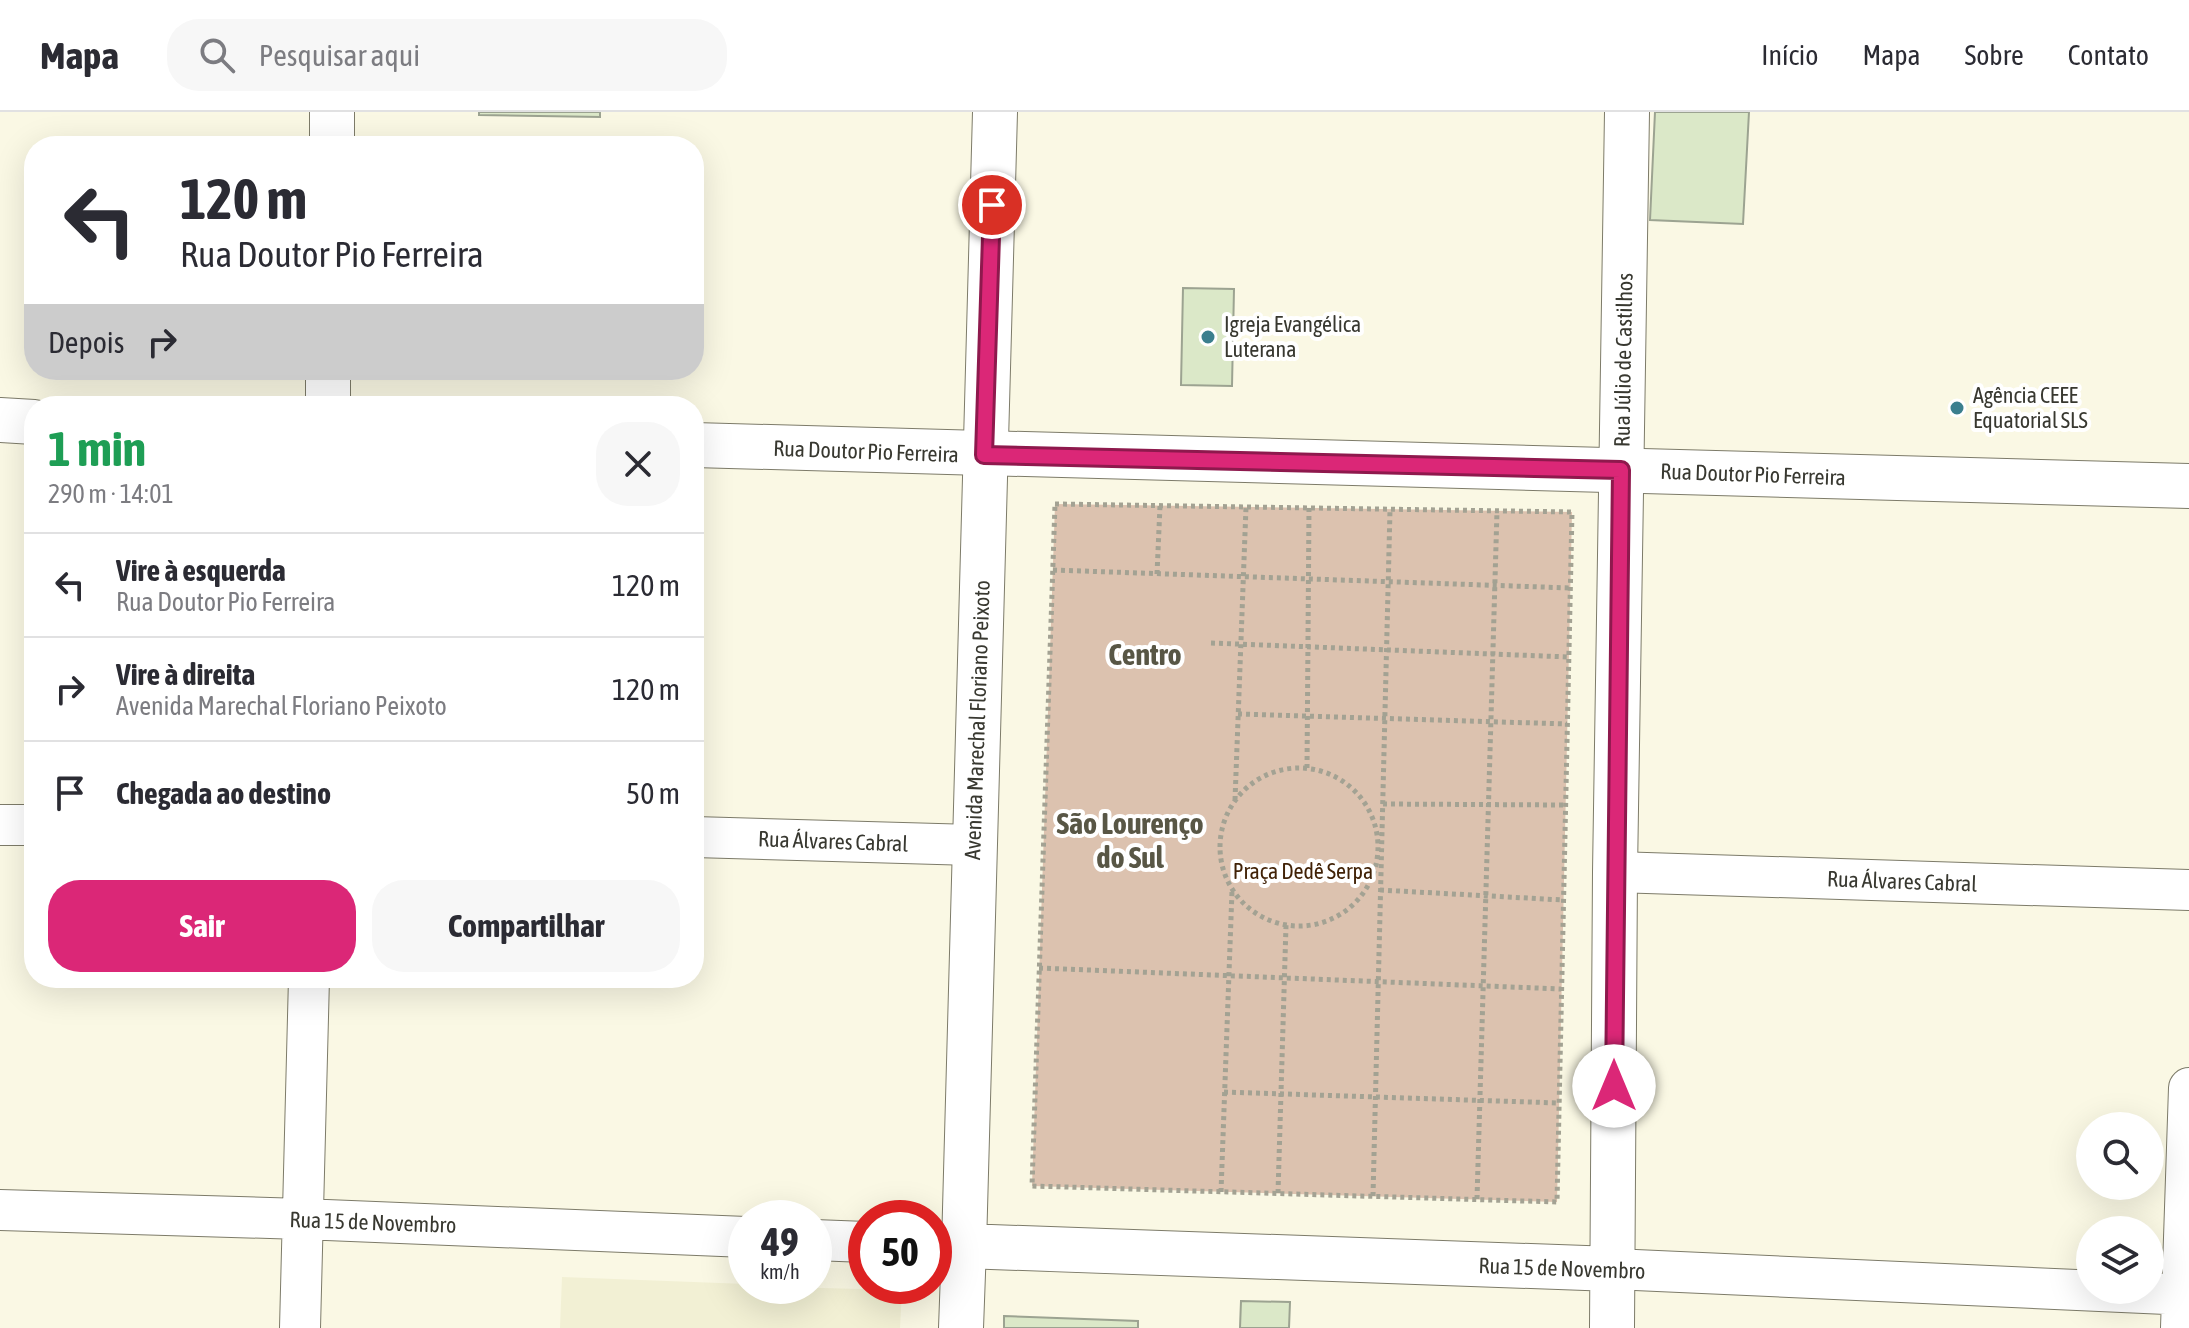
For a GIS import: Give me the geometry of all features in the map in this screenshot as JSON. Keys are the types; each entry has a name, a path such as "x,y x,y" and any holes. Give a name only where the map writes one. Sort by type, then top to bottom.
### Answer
{"main road":[{"path":"332,112 332,136"},
{"name":"Avenida Marechal Floriano Peixoto","path":"952,1200 973,845 995,112"},
{"name":"Rua Júlio de Castilhos","path":"1612,1328 1615,872 1627,112"},
{"path":"0,420 24,421"},
{"name":"Rua Doutor Pio Ferreira","path":"704,445 2189,486"},
{"name":"Rua 15 de Novembro","path":"952,1246 1613,1269"},
{"name":"Avenida Marechal Floriano Peixoto","path":"952,1266 961,1328"}],"street":[{"path":"0,825 24,825"},
{"name":"Rua Álvares Cabral","path":"704,837 973,845"},
{"name":"Rua Álvares Cabral","path":"1615,872 2189,890"},
{"path":"300,1328 309,988"},
{"path":"2184,1306 2189,1088"},
{"name":"Rua 15 de Novembro","path":"0,1210 728,1236"},
{"name":"Rua 15 de Novembro","path":"1613,1269 2184,1306"}],"path":[{"path":"1055,504 1160,506 1572,512 1557,1202 1032,1186 1055,504"},
{"path":"1157,574 1160,506"},
{"path":"1235,801 1246,507"},
{"path":"1307,768 1309,508"},
{"path":"1373,1196 1390,509"},
{"path":"1477,1199 1497,511"},
{"path":"1053,570 1570,588"},
{"path":"1211,643 1569,657"},
{"path":"1238,714 1567,724"},
{"path":"1307,768 1330,773 1351,786 1367,805 1377,831 1378,858 1370,884 1353,906 1330,921 1303,927 1286,925 1251,911 1232,891 1222,866 1220,838 1226,815 1235,801 1259,779 1282,769 1307,768"},
{"path":"1383,804 1565,805"},
{"path":"1380,890 1563,900"},
{"path":"1221,1192 1232,891"},
{"path":"1278,1193 1286,925"},
{"path":"1039,968 1561,989"},
{"path":"1224,1092 1559,1103"}],"shaded area":[{"path":"562,1277 728,1283 728,1304 832,1304 832,1288 848,1289 848,1304 901,1304 900,1328 560,1328"}],"green space":[{"name":"Praça Dedê Serpa","path":"1055,504 1572,512 1557,1202 1032,1186"}],"building":[{"path":"479,112 600,112 600,117 479,115"},
{"path":"1655,112 1749,112 1743,224 1650,220"},
{"name":"Igreja Evangélica Luterana","path":"1183,288 1234,289 1232,386 1181,385"},
{"path":"1241,1301 1290,1302 1289,1328 1240,1328"},
{"path":"1004,1316 1138,1321 1138,1328 1004,1328"}],"place":[{"name":"Igreja Evangélica Luterana","path":"1208,337"},
{"name":"Agência CEEE Equatorial SLS","path":"1957,408"}],"district":[{"name":"Centro","path":"1145,654"},
{"name":"São Lourenço do Sul","path":"1130,840"}],"route":[{"path":"992,205 984,455 1621,470 1614,1086"}]}
